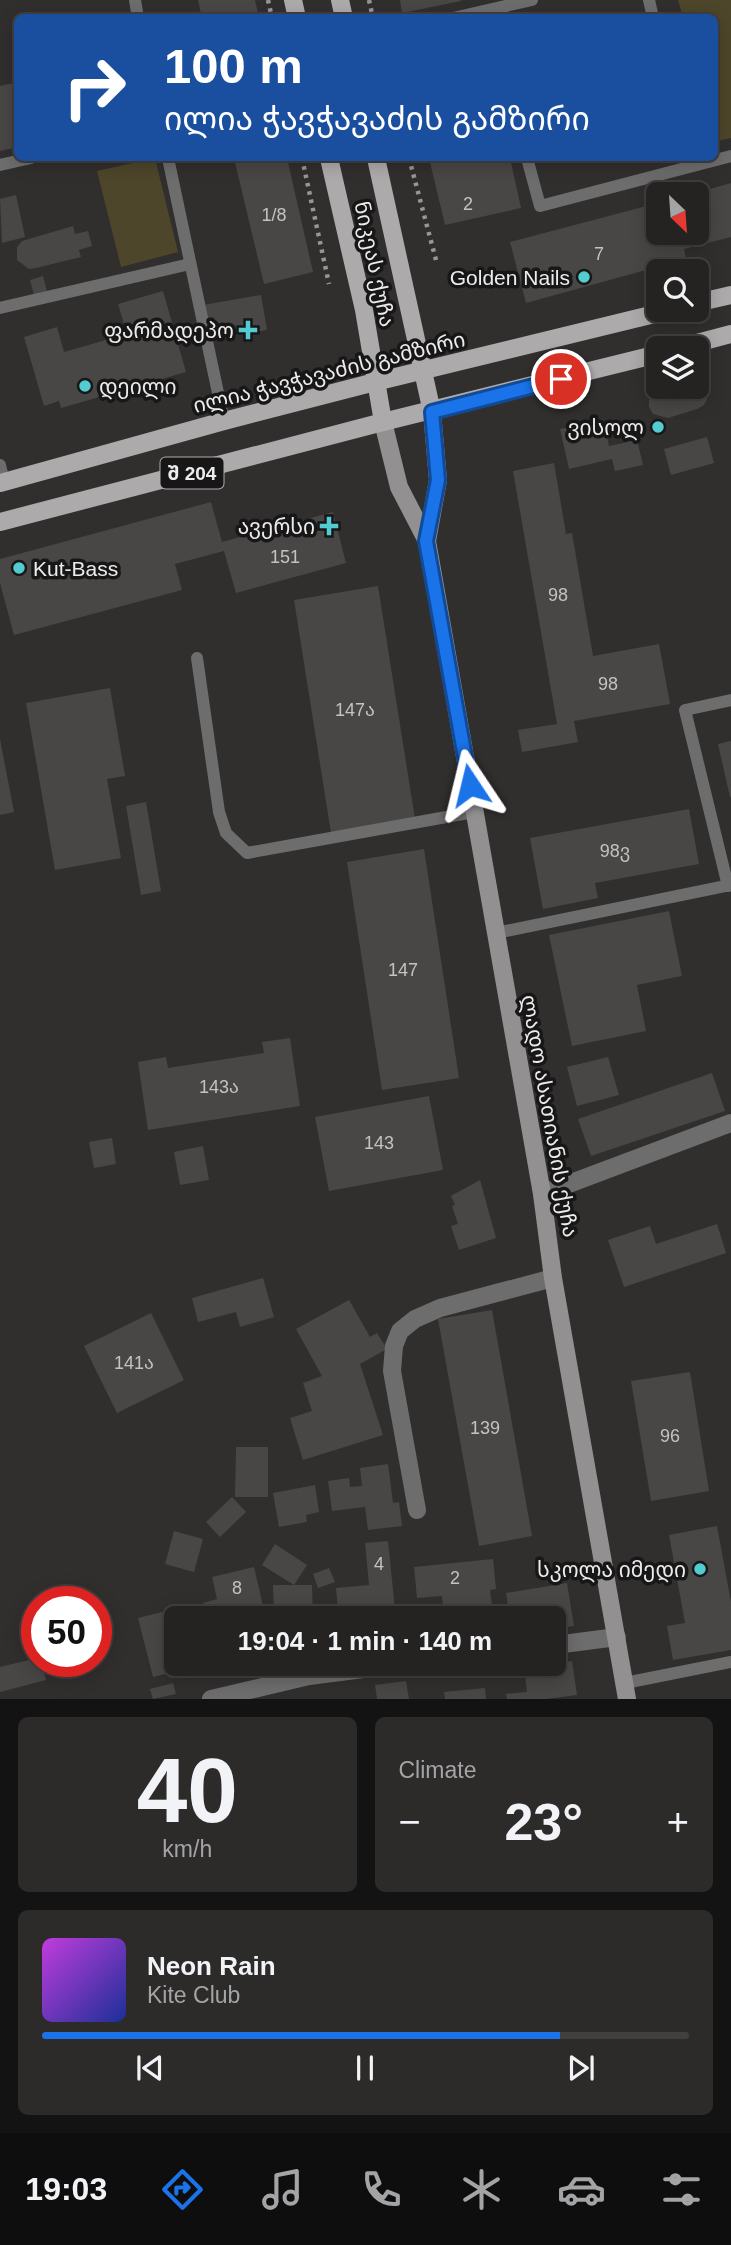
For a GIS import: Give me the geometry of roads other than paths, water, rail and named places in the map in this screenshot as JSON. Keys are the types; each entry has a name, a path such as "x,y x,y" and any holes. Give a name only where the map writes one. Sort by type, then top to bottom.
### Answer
{"main road":[{"name":"ნიკეას ქუჩა","path":"330,161 364,310 383,422"},
{"name":"ნიკეას ქუჩა","path":"377,161 432,412"},
{"path":"709,300 731,295"},
{"name":"ილია ჭავჭავაძის გამზირი","path":"1,477 646,316"},
{"path":"709,340 731,334"},
{"name":"შ 204","path":"0,522 383,422 646,357"},
{"name":"ლადო ასათიანის ქუჩა","path":"426,541 438,480 432,412"},
{"name":"ლადო ასათიანის ქუჩა","path":"383,422 399,487 426,541 542,1194 553,1278 626,1691"}],"street":[{"path":"542,1194 731,1123"},
{"path":"417,1510 392,1371 394,1346 400,1331 415,1319 440,1308 553,1278"},
{"path":"566,1644 617,1637"},
{"path":"211,1699 309,1676"}],"lane":[{"path":"490,14 532,0"},
{"path":"0,165 18,161"},
{"path":"169,161 224,421"},
{"path":"528,161 540,206 690,162"},
{"path":"0,308 190,264"},
{"path":"197,658 219,812 226,834 247,853 474,813"},
{"path":"496,933 729,885 685,710 731,699"},
{"path":"626,1691 731,1662"}],"place":[{"name":"Golden Nails","path":"584,277"},
{"name":"ფარმადეპო","path":"248,330"},
{"name":"დეილი","path":"85,386"},
{"name":"ვისოლ","path":"658,427"},
{"name":"ავერსი","path":"329,526"},
{"name":"Kut-Bass","path":"19,568"},
{"name":"სკოლა იმედი","path":"700,1569"}]}
